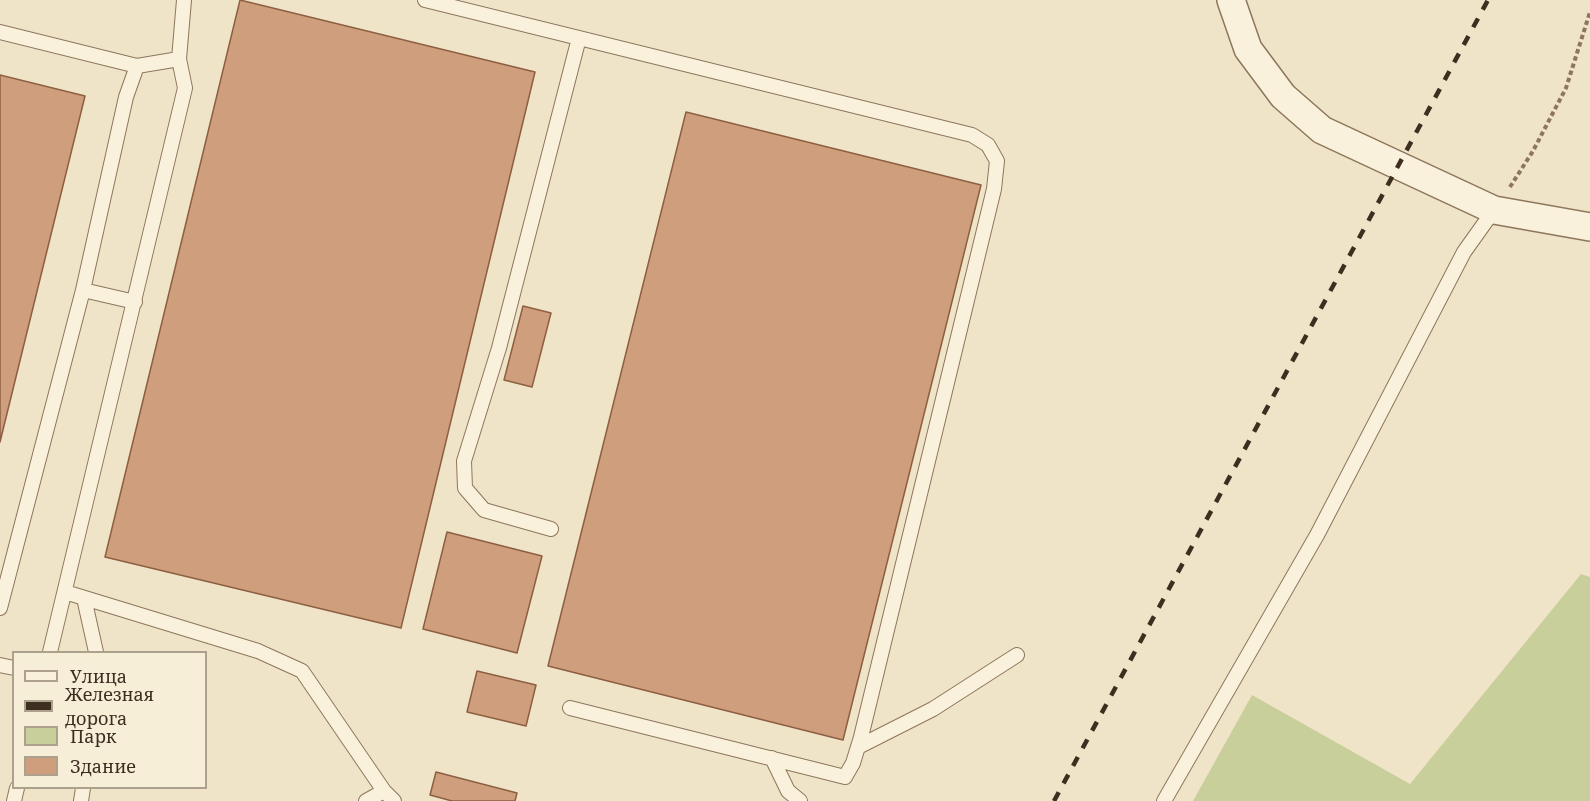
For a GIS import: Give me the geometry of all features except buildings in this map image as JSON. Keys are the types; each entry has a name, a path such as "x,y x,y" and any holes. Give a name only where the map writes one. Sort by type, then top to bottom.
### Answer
{"street":[{"path":"1231,0 1248,48 1282,96 1322,130 1494,210 1590,227"}],"lane":[{"path":"50,651 185,87 179,59 184,0"},
{"path":"425,0 972,135 988,145 997,161 994,189 858,747 845,777 570,708"},
{"path":"0,32 137,66 179,59"},
{"path":"551,529 484,510 465,488 464,461 499,348 579,38"},
{"path":"0,608 83,290 126,97 137,66"},
{"path":"1164,801 1317,535 1464,252 1494,210"},
{"path":"83,290 135,302"},
{"path":"65,592 258,651 302,671 384,791 394,801"},
{"path":"84,598 96,651"},
{"path":"858,747 933,710 1017,655"},
{"path":"772,758 788,791 800,801"},
{"path":"366,801 384,791"}],"path":[{"path":"1494,210 1533,151 1566,88 1590,12"}],"green space":[{"path":"1581,574 1590,577 1590,801 1193,801 1252,695 1410,784"}],"railway":[{"path":"1054,801 1488,0"}]}
